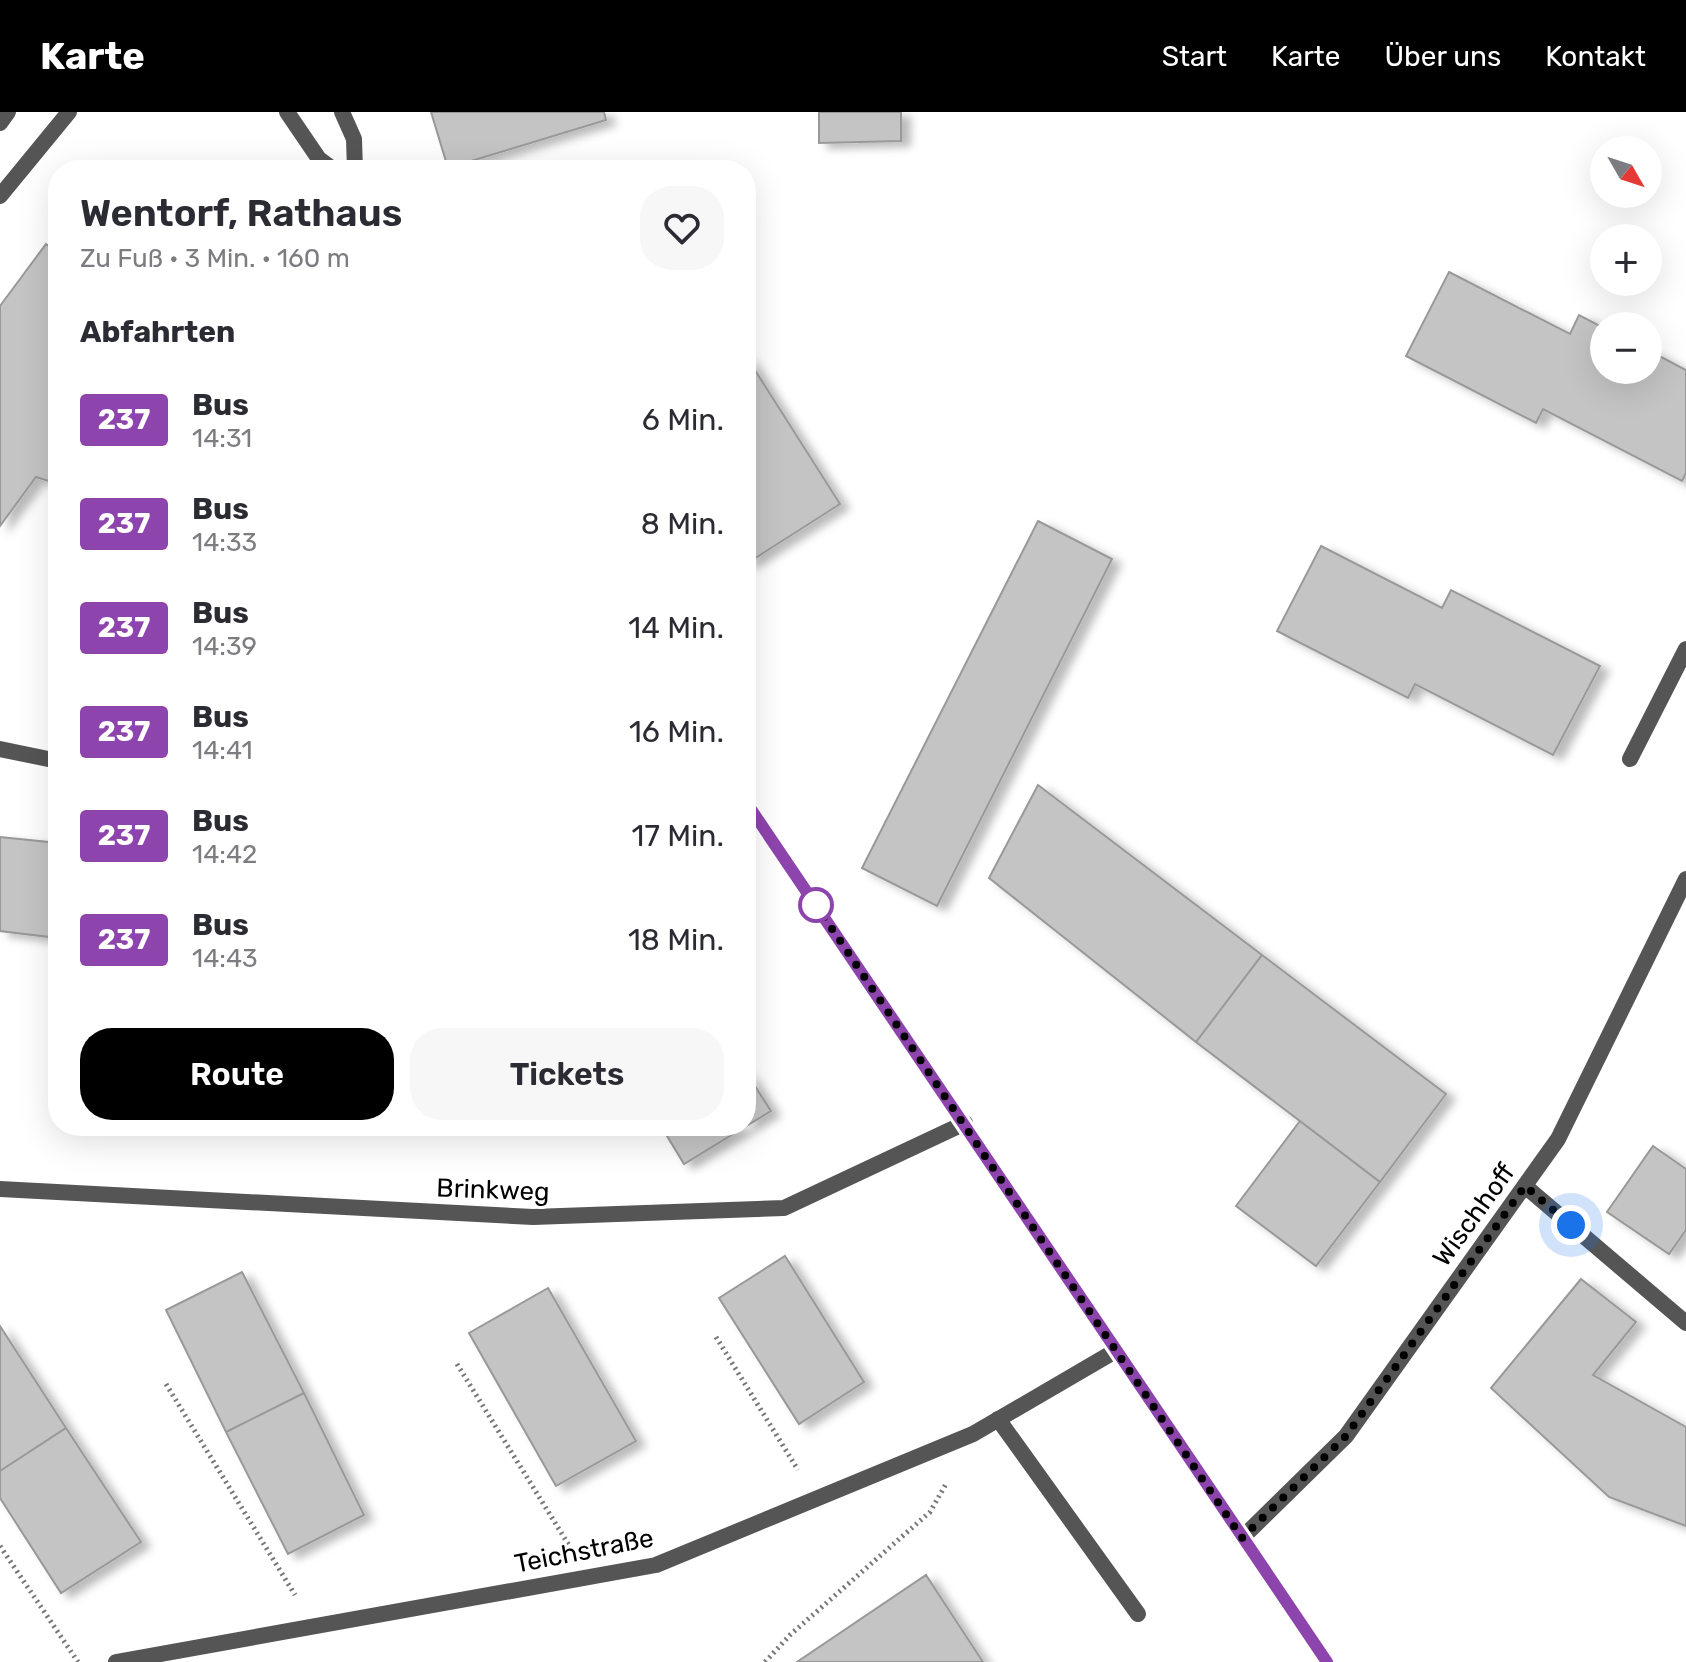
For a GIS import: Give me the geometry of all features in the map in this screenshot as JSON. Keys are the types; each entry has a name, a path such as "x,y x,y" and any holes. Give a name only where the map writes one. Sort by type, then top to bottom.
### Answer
{"street":[{"path":"0,123 8,112"},
{"path":"0,196 69,112"},
{"path":"287,112 320,160"},
{"path":"342,112 354,139 355,160"},
{"path":"1630,759 1686,649"},
{"path":"0,749 48,759"},
{"path":"756,817 1327,1662"},
{"name":"Wischhoff","path":"1242,1538 1346,1436 1558,1139 1686,879"},
{"name":"Brinkweg","path":"0,1189 533,1217 784,1208 965,1123"},
{"path":"1525,1186 1686,1323"},
{"name":"Teichstraße","path":"116,1662 656,1565 973,1434 1117,1350"},
{"path":"998,1419 1138,1614"}],"path":[{"path":"716,1337 815,1499"},
{"path":"457,1364 588,1577"},
{"path":"166,1384 314,1627"},
{"path":"765,1662 790,1635 930,1512 973,1434"},
{"path":"0,1546 78,1662"}],"building":[{"path":"431,112 604,112 606,120 474,160 446,160"},
{"path":"819,112 901,112 901,141 819,143"},
{"path":"46,244 48,481 36,477 0,526 0,306"},
{"path":"1449,272 1570,334 1579,315 1590,321 1590,384 1662,384 1662,357 1686,370 1686,473 1682,481 1543,409 1536,423 1406,356"},
{"path":"756,372 840,504 756,558"},
{"path":"1038,521 1112,559 937,906 862,868"},
{"path":"1321,546 1442,608 1451,590 1600,666 1553,755 1415,684 1408,698 1277,631"},
{"path":"1038,785 1262,955 1196,1042 989,878"},
{"path":"0,837 48,842 48,937 0,931"},
{"path":"1262,955 1446,1094 1380,1182 1196,1042"},
{"path":"756,1088 771,1111 756,1120"},
{"path":"1300,1121 1380,1182 1316,1266 1236,1206"},
{"path":"667,1136 730,1136 684,1164"},
{"path":"1653,1146 1686,1169 1686,1230 1669,1254 1607,1212"},
{"path":"785,1256 864,1382 799,1424 719,1298"},
{"path":"242,1272 304,1393 226,1432 166,1310"},
{"path":"1581,1279 1636,1322 1593,1375 1686,1427 1686,1526 1609,1497 1491,1388"},
{"path":"548,1288 636,1441 556,1486 469,1333"},
{"path":"0,1326 66,1428 0,1471"},
{"path":"304,1393 364,1515 288,1554 226,1432"},
{"path":"66,1428 141,1542 61,1593 0,1498 0,1471"},
{"path":"926,1575 983,1662 797,1662"}],"bus line":[{"name":"237","path":"756,817 1327,1662"}],"route":[{"path":"816,905 1242,1538 1346,1436 1525,1186 1571,1225"}]}
